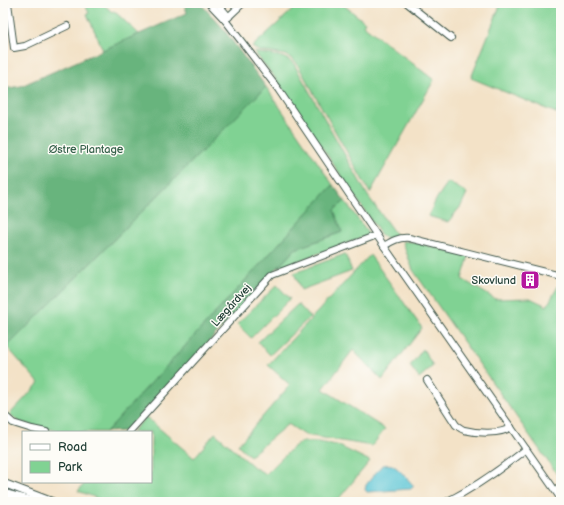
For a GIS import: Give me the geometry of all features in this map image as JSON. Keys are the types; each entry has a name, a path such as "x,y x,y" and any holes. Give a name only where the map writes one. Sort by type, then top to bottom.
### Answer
{"main road":[{"path":"3,483 53,502"},
{"path":"3,493 36,502"}],"street":[{"path":"8,3 14,48 25,46 67,26"},
{"path":"209,3 227,19"},
{"path":"217,3 278,89 376,235 561,499"},
{"path":"227,19 243,3"},
{"path":"407,3 451,38"},
{"name":"Lægårdvej","path":"130,431 272,275 376,235"},
{"path":"384,246 398,238 414,239 561,276"},
{"path":"427,380 456,425 463,430 500,432 511,428"},
{"path":"3,414 13,423 41,431"},
{"path":"446,502 463,494 526,449"}],"green space":[{"path":"84,3 102,3 112,12 114,11 139,34 103,50 87,14 89,13"},
{"name":"Østre Plantage","path":"184,3 200,3 222,27 266,87 3,351 3,89 21,86 187,13"},
{"path":"300,3 341,3 365,22 363,25 434,80 370,193 296,62 286,55 259,51 252,47"},
{"path":"501,3 561,3 561,115 471,78"},
{"path":"254,52 286,58 294,64 368,196 396,235 386,239 381,235 276,79"},
{"path":"266,87 333,185 107,431 60,431 17,421 10,414 39,383 7,347"},
{"path":"448,182 467,193 461,206 448,222 428,216 437,198"},
{"path":"333,185 345,201 334,210 342,232 295,249 126,431 107,431"},
{"path":"345,201 369,235 278,268 295,249 342,232 334,210"},
{"path":"402,241 413,242 469,256 462,279 495,299 530,298 547,306 561,281 561,480 413,270"},
{"path":"345,254 352,271 301,290 294,273"},
{"path":"370,255 422,328 382,380 353,350 323,389 385,429 372,446 305,435 288,424 250,456 238,445 290,385 268,365"},
{"path":"277,285 290,299 251,338 237,324"},
{"path":"298,304 310,317 270,355 258,342"},
{"path":"423,349 433,366 419,378 410,366"},
{"path":"146,417 194,458 215,433 255,468 266,474 292,448 301,442 318,442 337,445 370,461 336,502 107,502 78,491 85,483 152,483 152,431 133,431"}],"water":[{"path":"382,465 391,465 395,467 414,486 411,489 367,492 365,490 366,485"}],"place":[{"name":"Skovlund","path":"530,280"}]}
